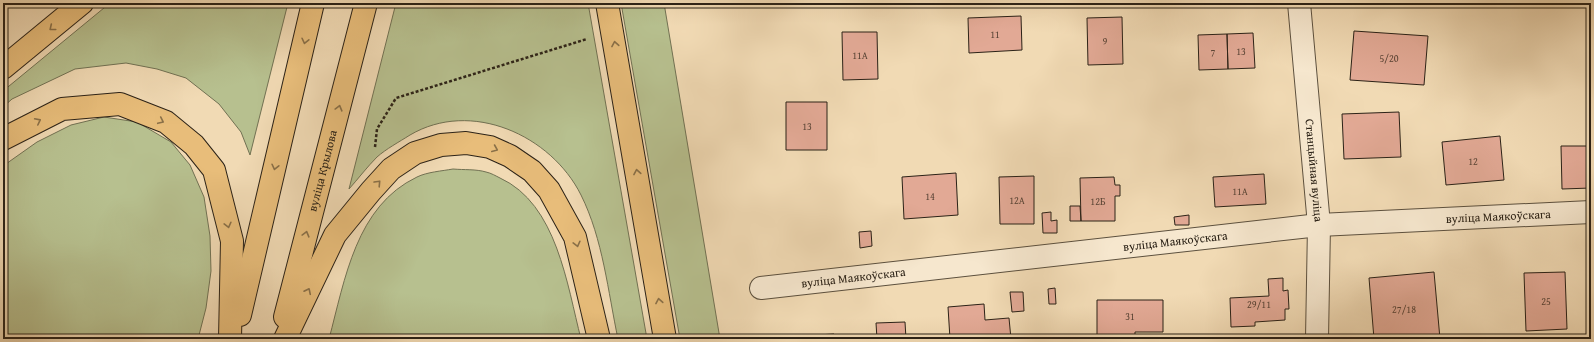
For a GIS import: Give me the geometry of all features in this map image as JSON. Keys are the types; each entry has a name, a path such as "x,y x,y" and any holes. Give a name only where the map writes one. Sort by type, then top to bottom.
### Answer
{"main road":[{"path":"3,68 82,3"},
{"path":"234,339 314,3"},
{"name":"вуліца Крылова","path":"279,339 366,3"},
{"path":"607,3 665,339"},
{"path":"3,139 62,109 120,104 166,122 194,145 214,170 232,241 230,339"},
{"path":"285,339 335,235 391,169 416,153 441,145 466,143 490,146 510,156 532,171 549,190 575,237 599,339"}],"street":[{"name":"Станцыйная вуліца","path":"1299,3 1319,226 1317,339"},
{"name":"вуліца Маякоўскага","path":"761,288 1319,226 1591,212"}],"path":[{"path":"377,129 396,98 612,31"}],"green space":[{"path":"110,3 288,3 250,155 241,132 219,104 186,78 157,69 126,63 75,69 12,99 3,107 3,91"},
{"path":"396,3 588,3 647,339 618,339 600,248 595,229 581,195 568,174 550,155 530,140 507,129 483,122 458,121 434,125 410,135 388,148 377,157 349,189"},
{"path":"621,3 664,3 720,339 680,339"},
{"path":"104,117 137,122 171,142 190,165 204,197 210,236 211,271 206,308 198,339 3,339 3,166 37,142 71,125"},
{"path":"453,169 488,172 519,190 535,207 547,226 557,248 581,339 329,339 341,292 356,246 367,225 380,206 396,190 417,177"}],"building":[{"path":"1021,16 1022,50 969,53 968,18"},
{"path":"1122,17 1123,64 1088,65 1087,18"},
{"path":"1354,31 1428,36 1424,85 1350,80"},
{"path":"842,32 877,32 878,79 843,80"},
{"path":"1253,33 1255,68 1228,69 1227,34"},
{"path":"1227,34 1228,69 1199,70 1198,35"},
{"path":"786,102 827,102 827,150 786,150"},
{"path":"1399,112 1401,157 1344,159 1342,114"},
{"path":"1500,136 1504,180 1446,185 1442,142"},
{"path":"1561,146 1591,146 1591,188 1562,189"},
{"path":"956,173 958,215 904,219 902,177"},
{"path":"1264,174 1266,204 1215,207 1213,177"},
{"path":"1034,176 1034,224 1000,224 999,177"},
{"path":"1114,177 1115,185 1120,185 1120,196 1115,196 1115,221 1081,221 1080,178"},
{"path":"1070,206 1080,206 1081,221 1070,221"},
{"path":"1051,212 1051,221 1057,220 1057,233 1043,233 1042,213"},
{"path":"1189,215 1189,225 1175,225 1174,217"},
{"path":"871,231 872,246 860,248 859,232"},
{"path":"1434,272 1440,339 1374,339 1369,278"},
{"path":"1565,272 1567,329 1526,331 1524,273"},
{"path":"1283,278 1283,291 1288,290 1289,309 1285,309 1285,320 1255,322 1255,326 1231,327 1230,298 1269,296 1268,279"},
{"path":"1055,288 1056,304 1049,304 1048,289"},
{"path":"1010,292 1023,292 1024,311 1012,312"},
{"path":"1097,300 1163,300 1163,332 1135,332 1135,339 1097,339"},
{"path":"984,304 985,320 1009,318 1011,339 950,339 948,307"},
{"path":"905,322 906,339 877,339 876,323"},
{"path":"834,334 834,339 781,339 781,337"}]}
